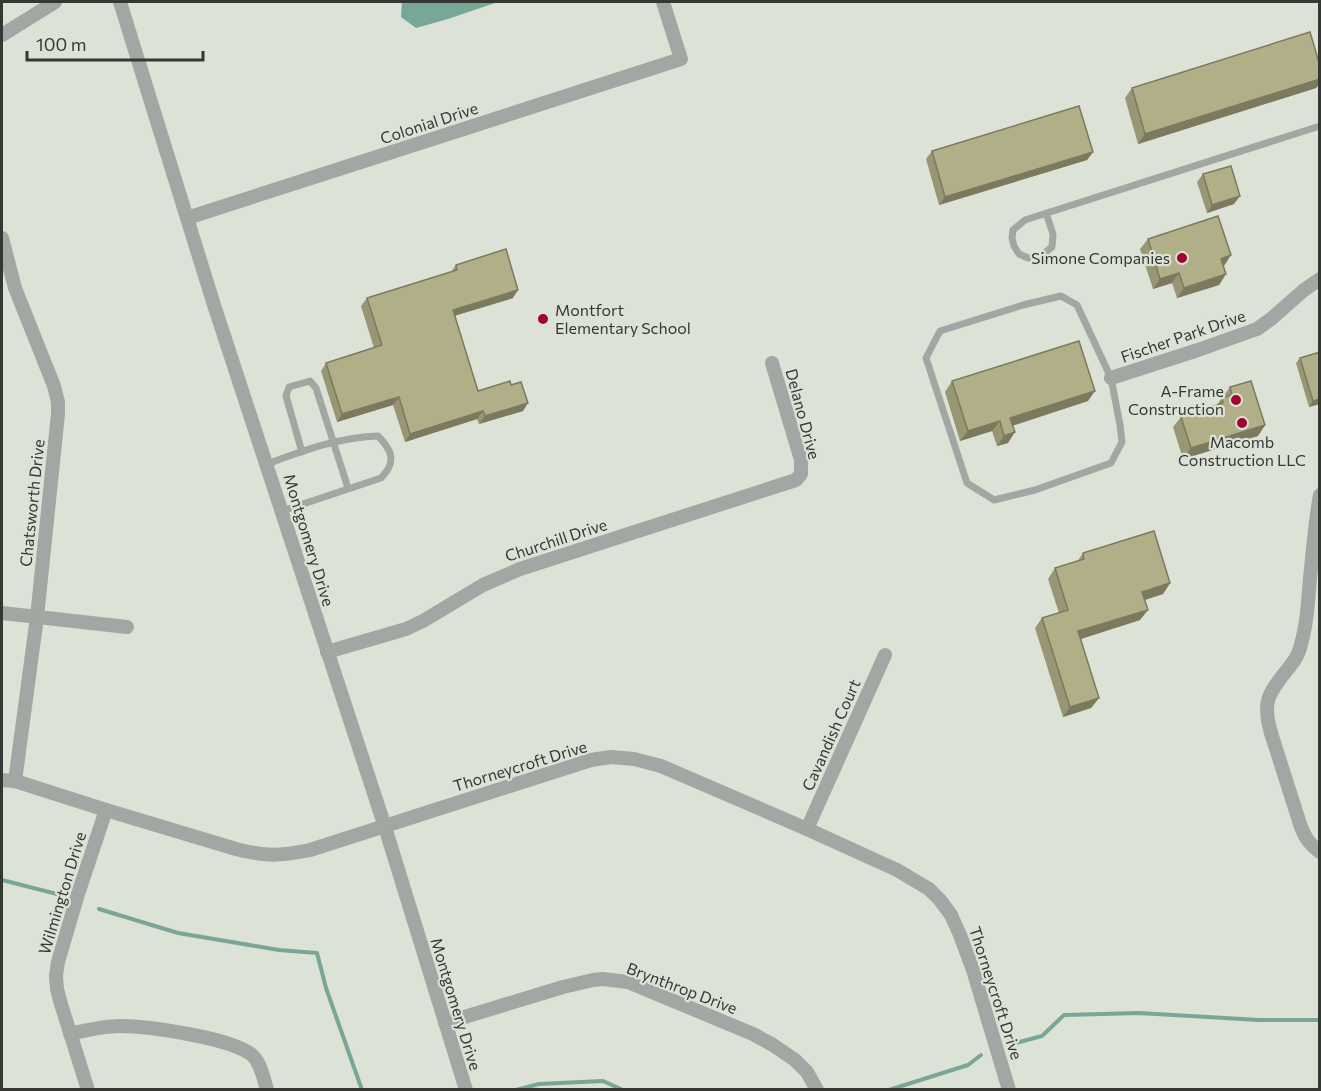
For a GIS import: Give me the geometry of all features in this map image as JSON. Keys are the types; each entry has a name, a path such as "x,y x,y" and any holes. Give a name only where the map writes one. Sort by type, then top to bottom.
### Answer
{"street":[{"path":"2,35 55,2"},
{"name":"Montgomery Drive","path":"120,2 214,305 385,826 466,1089"},
{"name":"Colonial Drive","path":"187,218 681,59 663,2"},
{"name":"Chatsworth Drive","path":"2,238 15,288 49,372 58,402 37,617 8,781"},
{"name":"Fischer Park Drive","path":"1111,378 1257,329 1320,279"},
{"name":"Delano Drive","path":"772,363 801,460 801,474"},
{"name":"Churchill Drive","path":"327,652 406,629 483,585 520,569 792,482 801,474"},
{"path":"1320,495 1314,530 1314,596 1299,653 1271,690 1268,698 1267,719 1302,831 1312,846 1320,852"},
{"path":"2,613 127,627"},
{"name":"Cavandish Court","path":"807,829 885,655"},
{"name":"Thorneycroft Drive","path":"8,781 236,849 271,856 310,850 591,760 611,757 634,759 661,766 897,870 929,890 940,900 951,915 960,934 1009,1089"},
{"name":"Wilmington Drive","path":"88,1089 57,989 56,976 78,894 106,810"},
{"name":"Brynthrop Drive","path":"445,1023 592,980 628,982 753,1034 773,1045 801,1066 817,1089"},
{"path":"70,1034 99,1028 135,1026 232,1044 256,1059 267,1089"}],"lane":[{"path":"1047,213 1053,234 1052,247 1040,256 1028,258 1019,254 1012,238 1013,230 1024,220 1320,126"},
{"path":"1061,296 1077,305 1111,378 1122,442 1111,463 1035,490 994,500 967,483 926,358 940,331 1023,305 1061,296"},
{"path":"302,452 286,396 289,387 310,381 316,388 348,488"},
{"path":"267,464 333,441 378,436 386,444 392,460 388,471 381,478 282,511"}],"water":[{"path":"402,2 498,2 416,28 401,17"}],"building":[{"path":"1310,32 1320,66 1320,79 1145,134 1132,88"},
{"path":"1079,106 1093,152 945,197 932,151"},
{"path":"1231,166 1240,196 1212,205 1203,174"},
{"name":"Simone Companies","path":"1218,216 1231,255 1221,259 1226,274 1184,288 1179,273 1160,279 1148,239"},
{"path":"506,249 518,290 453,310 478,391 510,381 511,385 521,382 528,403 485,416 483,411 410,434 399,397 342,414 326,363 382,345 367,298 457,270 456,265"},
{"path":"1079,341 1095,391 1010,418 1015,432 1004,436 1000,421 968,431 952,381"},
{"path":"1320,352 1320,399 1313,401 1300,358"},
{"path":"1251,381 1265,425 1191,448 1181,417 1223,403 1222,398 1232,395 1230,387"},
{"path":"1154,531 1170,583 1142,592 1148,610 1078,631 1099,698 1070,707 1042,618 1068,610 1055,568 1084,559 1083,553"}],"waterway":[{"path":"2,880 57,894"},
{"path":"99,909 178,933 279,950 317,953 326,988 362,1090"},
{"path":"1012,1044 1042,1036 1064,1015 1139,1013 1259,1020 1320,1020"},
{"path":"889,1090 968,1065 981,1055"},
{"path":"516,1090 539,1084 603,1081 623,1090"}],"place":[{"name":"Simone Companies","path":"1182,258"},
{"name":"Montfort Elementary School","path":"543,319"},
{"name":"A-Frame Construction","path":"1236,400"},
{"name":"Macomb Construction LLC","path":"1242,423"}]}
